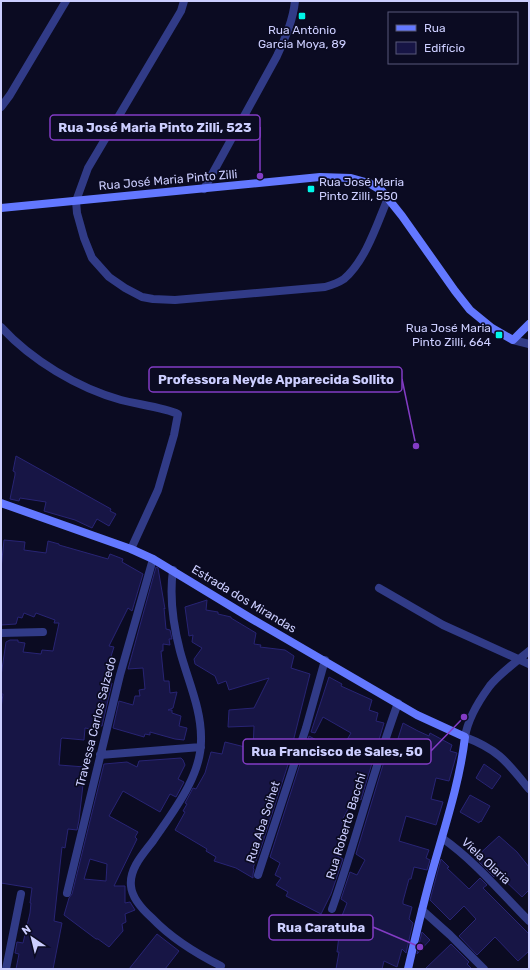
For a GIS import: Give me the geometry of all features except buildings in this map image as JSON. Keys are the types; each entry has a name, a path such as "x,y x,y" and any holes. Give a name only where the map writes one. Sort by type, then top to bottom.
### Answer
{"street":[{"path":"1,107 10,95 66,1"},
{"path":"184,1 181,11 88,168 76,201 77,213 82,232 92,258 109,277 125,288 142,296 153,299 175,300 325,287 336,284 351,272 363,255 388,198"},
{"path":"204,189 287,36 294,13 295,1"},
{"name":"Rua José Maria Pinto Zilli","path":"1,208 320,177 351,178 369,183 382,191 470,310 492,328 513,340 529,344"},
{"path":"513,340 529,324"},
{"path":"1,327 26,351 81,386 103,395 134,404 178,414 174,435 158,490 132,549"},
{"name":"Estrada dos Mirandas","path":"1,503 132,549 153,559 252,619 398,703 436,724 465,737"},
{"name":"Travessa Carlos Salzedo","path":"67,893 120,675 153,559"},
{"path":"173,570 170,589 171,606 180,651 199,714 201,747 196,769 191,780 170,815 136,864 132,875 131,886 132,893 137,902 159,925 189,950 221,966"},
{"path":"379,588 443,625 529,664"},
{"path":"1,633 43,632"},
{"path":"408,969 422,910 462,760 465,737 470,719 490,686 529,651"},
{"name":"Rua Aba Soihet","path":"258,875 306,728 325,660"},
{"name":"Rua Roberto Bacchi","path":"332,909 344,876 368,794 398,703"},
{"path":"465,737 479,742 504,758 529,789"},
{"path":"100,755 201,747"},
{"name":"Viela Olaria","path":"442,838 471,862 529,921"},
{"path":"6,969 21,894"},
{"path":"422,910 484,969"}],"place":[{"name":"Rua Antônio Garcia Moya, 89","path":"302,16"},
{"name":"Rua José Maria Pinto Zilli, 523","path":"260,176"},
{"name":"Rua José Maria Pinto Zilli, 550","path":"311,189"},
{"name":"Rua José Maria Pinto Zilli, 664","path":"499,335"},
{"name":"Professora Neyde Apparecida Sollito","path":"416,446"},
{"name":"Rua Francisco de Sales, 50","path":"464,717"},
{"name":"Rua Caratuba","path":"420,947"}]}
